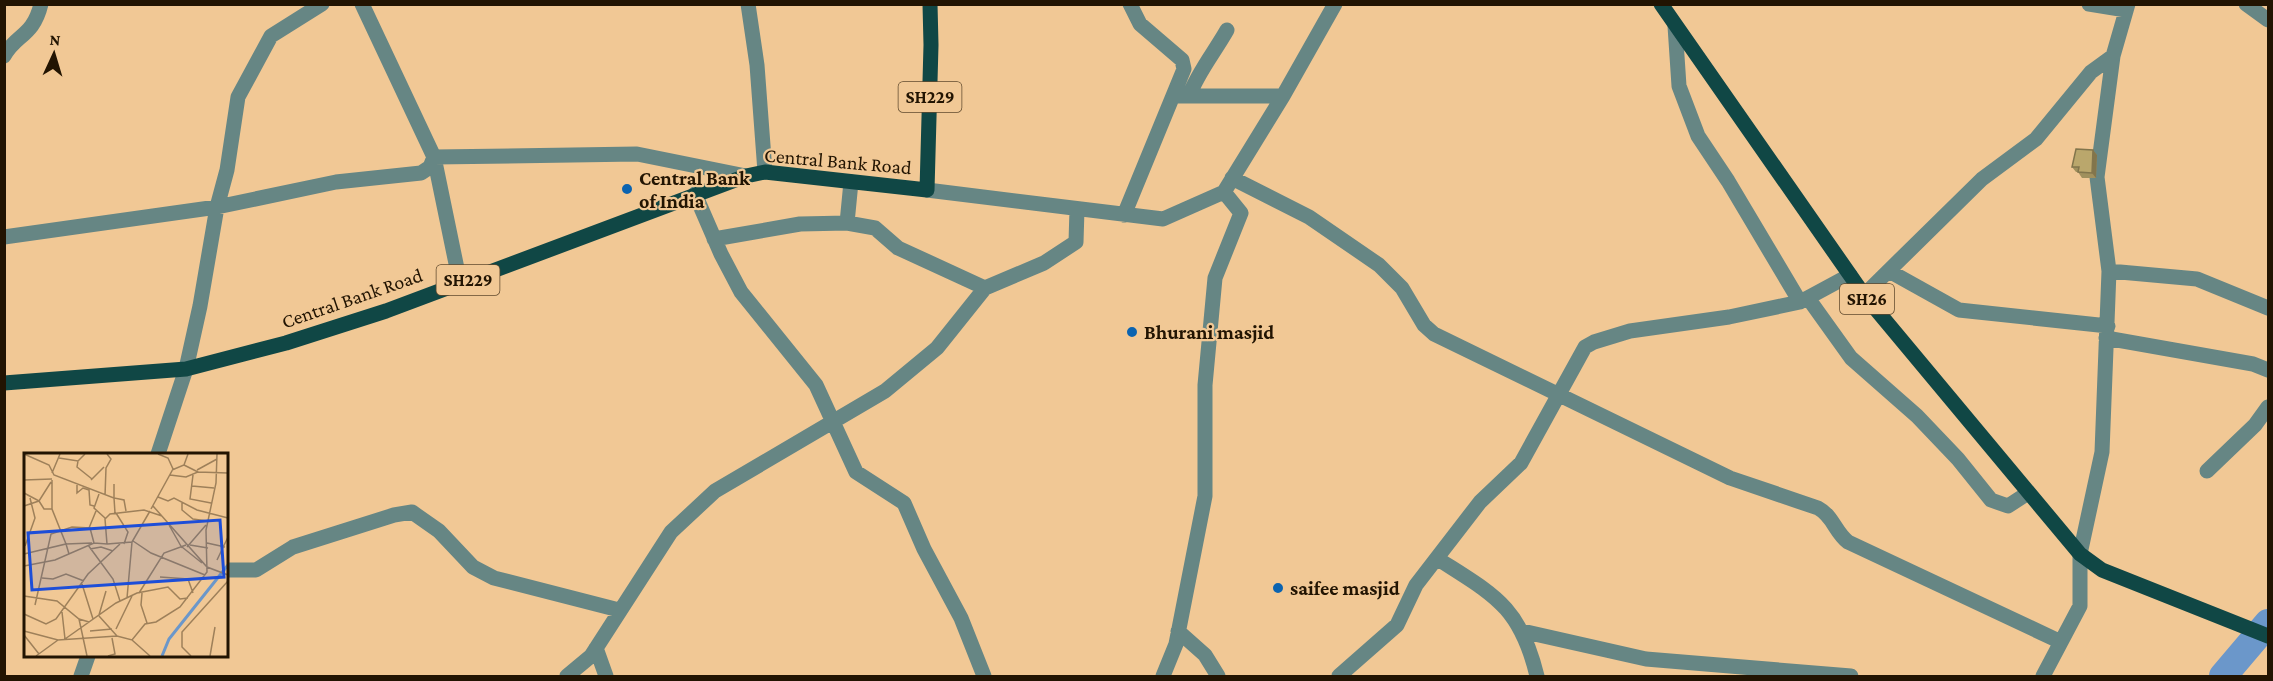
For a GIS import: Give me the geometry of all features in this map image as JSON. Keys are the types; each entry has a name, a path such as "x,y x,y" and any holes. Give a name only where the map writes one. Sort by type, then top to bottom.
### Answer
{"main road":[{"name":"SH229","path":"927,190 930,4"},
{"name":"SH26","path":"1661,4 1864,295 2080,554 2102,570 2268,636"},
{"name":"Central Bank Road","path":"4,383 186,369 297,340 386,311 695,194 746,176 765,172 927,190"}],"street":[{"path":"4,56 10,47 30,31 41,4"},
{"path":"158,453 186,369 200,306 217,207 227,170 238,97 253,64 271,36 322,4"},
{"path":"362,4 434,157 460,283"},
{"path":"748,4 758,64 765,172"},
{"path":"1130,4 1140,24 1184,64 1182,96"},
{"path":"1163,676 1178,631 1205,496 1205,385 1215,278 1241,213 1224,192 1283,96 1335,4"},
{"path":"2043,676 2080,606 2080,554 2102,452 2109,271 2097,177 2113,56 2127,7 2089,4"},
{"path":"2246,4 2268,20"},
{"path":"1676,26 1678,86 1698,136 1804,300 1851,358 1917,416 1958,459 1991,500 2008,506 2028,493"},
{"path":"1124,215 1182,96 1199,71 1209,63 1227,30"},
{"path":"1864,295 1982,179 2036,139 2091,72 2113,56"},
{"path":"1182,96 1283,96"},
{"path":"434,157 637,154 746,176"},
{"path":"4,237 217,207 336,182 421,173 430,167 434,157"},
{"path":"1232,178 1309,217 1379,265 1402,288 1424,325 1434,334 1559,397 1730,478 1818,508 1830,515 1842,537 1848,542 2061,642"},
{"path":"847,223 851,182"},
{"name":"Central Bank Road","path":"927,190 1163,219 1224,192"},
{"path":"695,194 714,239 741,292 816,385 856,472 904,504 924,549 961,618 984,676"},
{"path":"567,676 591,656 671,532 715,491 885,392 937,348 985,288 1044,263 1076,242 1077,209"},
{"path":"714,239 800,224 847,223 875,228 897,248 985,288"},
{"path":"1889,271 1959,310 2107,332 2253,364 2268,370"},
{"path":"2109,271 2197,279 2268,308"},
{"path":"1339,676 1397,625 1416,585 1480,502 1521,463 1585,347 1630,331 1729,317 1804,300 1850,274"},
{"path":"2207,471 2255,425 2268,407"},
{"path":"228,570 256,570 293,547 412,512 432,525 481,572 494,578 619,610"},
{"path":"1438,559 1496,596 1522,631 1537,676"},
{"path":"1178,631 1205,655 1218,676"},
{"path":"1522,631 1646,659 1851,676"},
{"path":"596,648 606,676"},
{"path":"81,676 88,657"}],"building":[{"path":"2076,149 2093,150 2092,173 2078,172 2079,167 2072,167"}],"waterway":[{"path":"2223,676 2268,623"}],"place":[{"name":"Central Bank of India","path":"627,189"},
{"name":"Bhurani masjid","path":"1132,332"},
{"name":"saifee masjid","path":"1278,588"}]}
